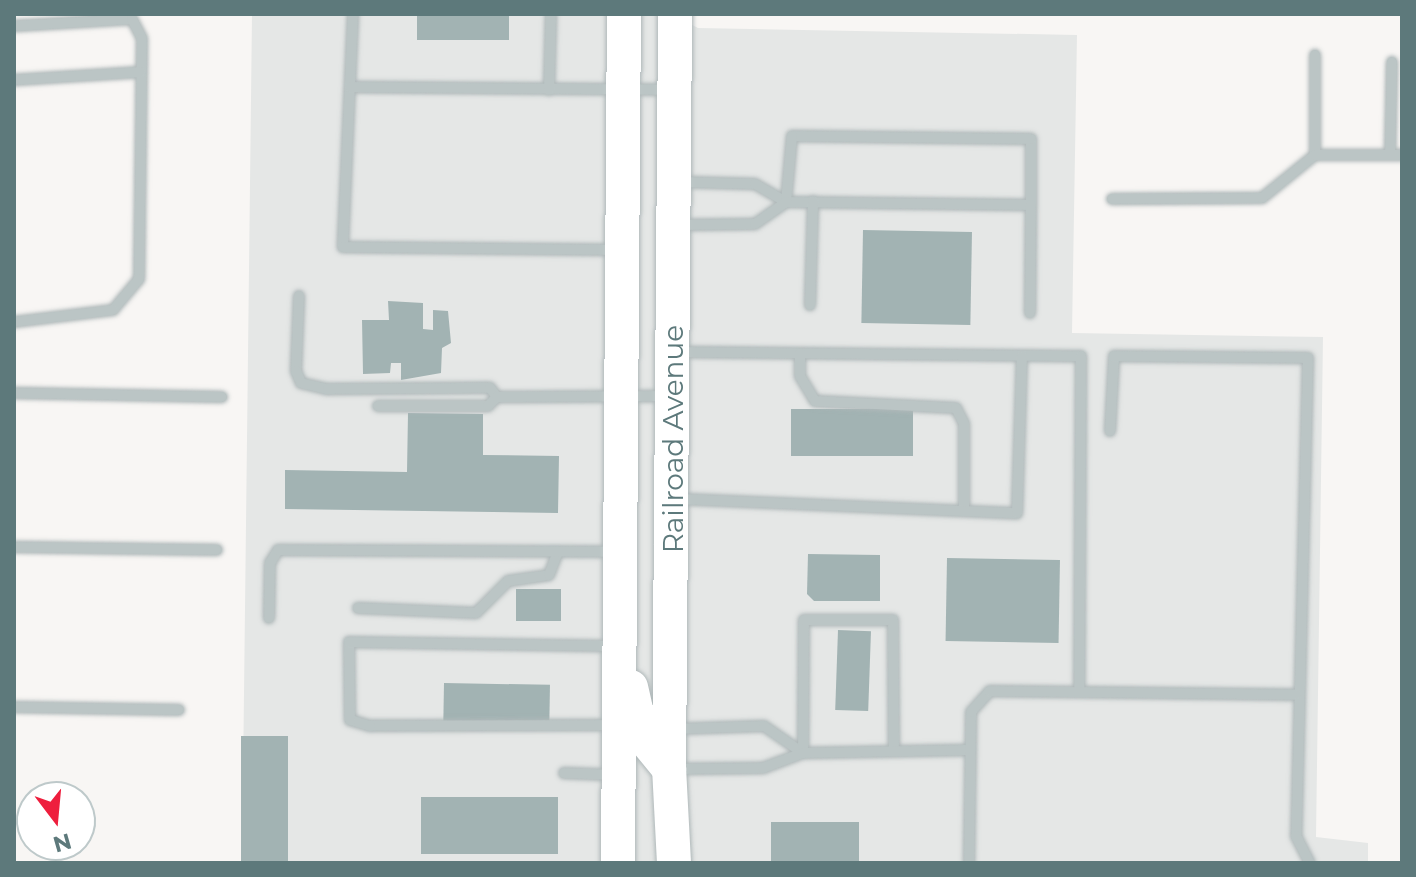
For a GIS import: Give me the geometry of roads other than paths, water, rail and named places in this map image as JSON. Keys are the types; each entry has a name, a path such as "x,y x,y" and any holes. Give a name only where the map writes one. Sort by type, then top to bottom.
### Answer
{"highway":[{"name":"Railroad Avenue","path":"618,863 616,604 624,14"},
{"name":"Railroad Avenue","path":"674,863 669,769 675,14"},
{"path":"616,604 642,736 669,769"}],"lane":[{"path":"353,14 343,247 620,250"},
{"path":"549,90 551,14"},
{"path":"14,26 132,19 142,39 139,279 113,310 14,322"},
{"path":"1315,55 1315,155"},
{"path":"1390,155 1392,62"},
{"path":"14,80 141,72"},
{"path":"350,87 675,90"},
{"path":"674,225 755,224 786,202 792,136 1031,139 1030,313"},
{"path":"1112,199 1262,198 1315,155 1402,155"},
{"path":"674,182 755,184 786,202 1031,205"},
{"path":"810,305 813,201"},
{"path":"299,296 296,371 301,383 328,389 490,388 497,397"},
{"path":"673,352 1081,356 1079,692"},
{"path":"800,354 800,376 815,401 956,408 964,424 964,510"},
{"path":"672,499 1017,513 1022,356"},
{"path":"1110,431 1114,356 1308,358 1296,695 1296,836 1310,863"},
{"path":"14,393 222,397"},
{"path":"378,406 488,406 497,397 673,396"},
{"path":"14,547 217,550"},
{"path":"269,618 270,563 278,550 617,553"},
{"path":"358,608 476,613 508,581 549,575 558,552"},
{"path":"803,753 804,620 893,620 894,751"},
{"path":"617,646 349,642 350,720 370,726 617,725"},
{"path":"969,863 971,712 990,691 1296,695"},
{"path":"14,707 179,710"},
{"path":"670,729 764,726 803,753"},
{"path":"669,769 763,768 803,753 969,750"},
{"path":"564,773 617,775"}]}
